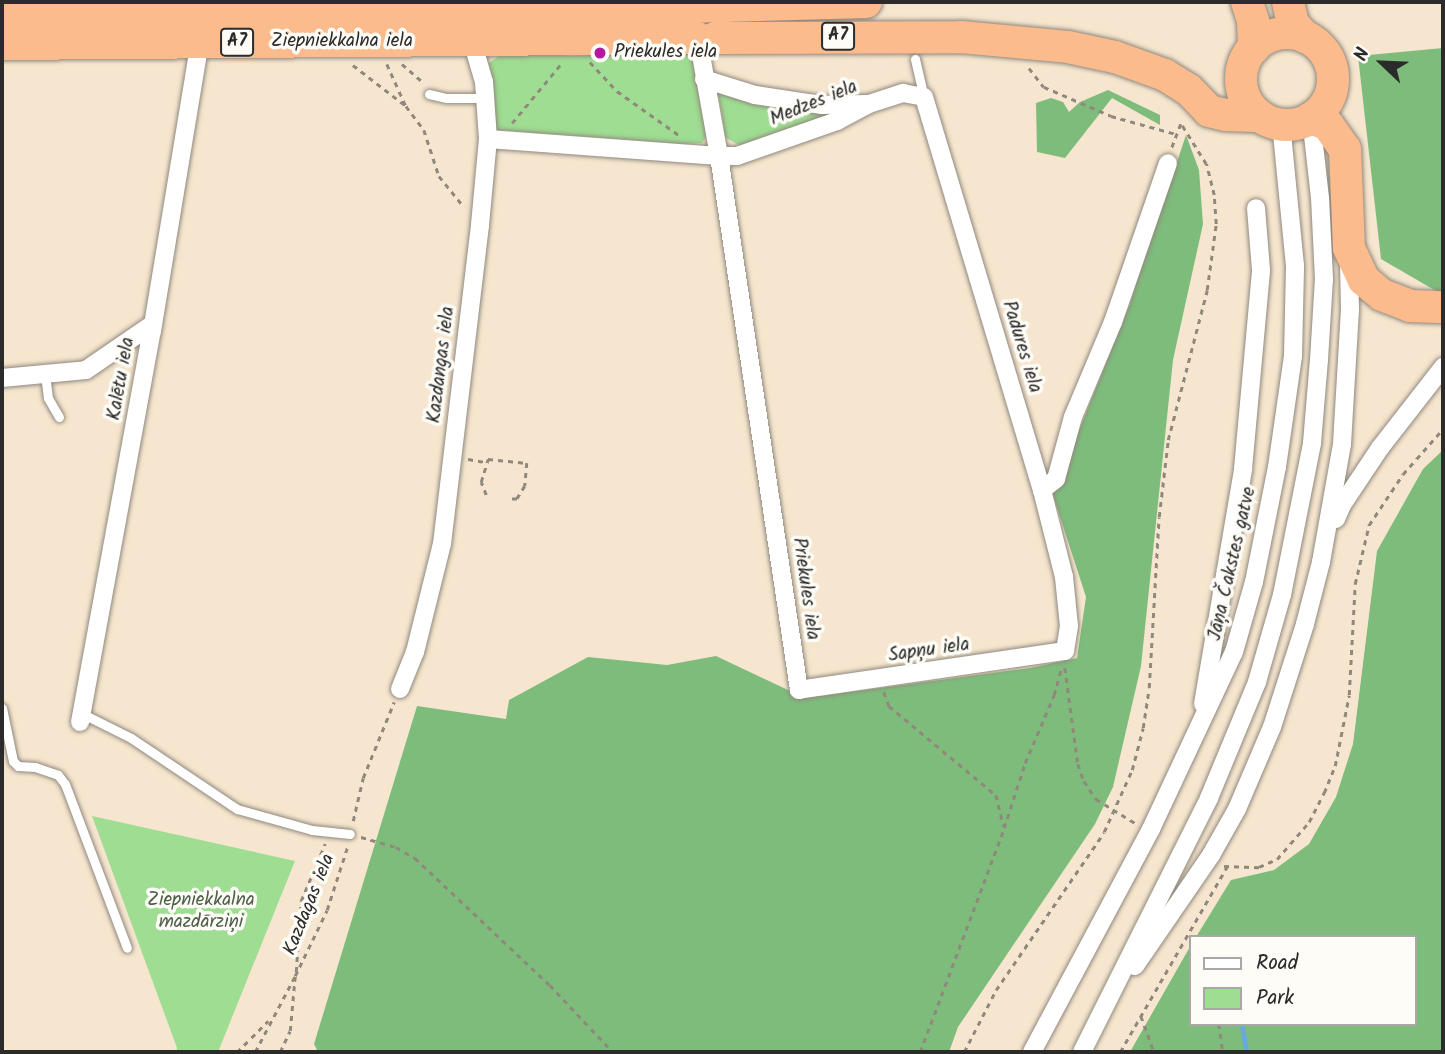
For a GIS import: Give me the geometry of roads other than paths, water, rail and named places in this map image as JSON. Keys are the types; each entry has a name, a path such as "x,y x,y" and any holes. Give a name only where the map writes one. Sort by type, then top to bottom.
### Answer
{"highway":[{"path":"269,11 316,2"},
{"name":"Ziepniekkalna iela","path":"2,17 866,2"},
{"path":"1247,2 1253,21 1254,48"},
{"path":"1288,2 1293,24 1323,50 1332,70 1331,92 1327,103 1302,123 1270,120 1246,99 1243,67 1254,48 1273,36 1284,33 1306,37"},
{"name":"Ziepniekkalna iela","path":"472,41 540,9"},
{"name":"Ziepniekkalna iela","path":"2,44 865,35 961,37 1068,47 1115,57 1165,75 1189,90 1209,111 1270,120"},
{"path":"1311,118 1328,125 1345,149 1349,248 1364,280 1382,295 1410,306 1443,307"}],"street":[{"name":"Priekules iela","path":"707,38 704,79 713,155 799,690"},
{"name":"Kazdangas iela","path":"400,690 415,652 442,544 480,220 493,140 472,41"},
{"name":"Kalētu iela","path":"81,718 153,324 200,43"},
{"path":"704,79 755,95 822,105 869,104"},
{"name":"Medzes iela","path":"493,140 737,156 837,121 869,104 903,93 924,97"},
{"name":"Padures iela","path":"924,97 1042,490 1064,577 1069,626 1065,651"},
{"path":"1082,1052 1209,798 1257,682 1282,596 1312,443 1324,279 1321,198 1311,118"},
{"name":"Jāņa Čakstes gatve","path":"1032,1052 1151,829 1234,652 1254,582 1277,467 1293,356 1295,266 1270,120"},
{"path":"1042,490 1056,479 1073,416 1113,322 1168,163"},
{"path":"1200,722 1243,469 1261,270 1256,208"},
{"path":"1321,562 1342,444 1350,310 1349,248"},
{"path":"2,378 86,369 153,324"},
{"path":"1095,1028 1211,856 1237,809 1272,727 1321,562 1342,505 1380,448 1443,367"},
{"name":"Sapņu iela","path":"799,690 1065,651"}],"lane":[{"name":"Padures iela","path":"915,59 924,97"},
{"path":"429,94 485,98"},
{"path":"45,374 48,398 59,416"},
{"path":"2,708 13,761 18,766 35,767 58,775 65,784 127,947"},
{"path":"81,718 131,738 237,809 312,830 350,834"}],"waterway":[{"path":"1242,1026 1247,1052"}],"place":[{"name":"Priekules iela","path":"600,53"}],"park label":[{"name":"Ziepniekkalna mazdārziņi","path":"201,912"}]}
